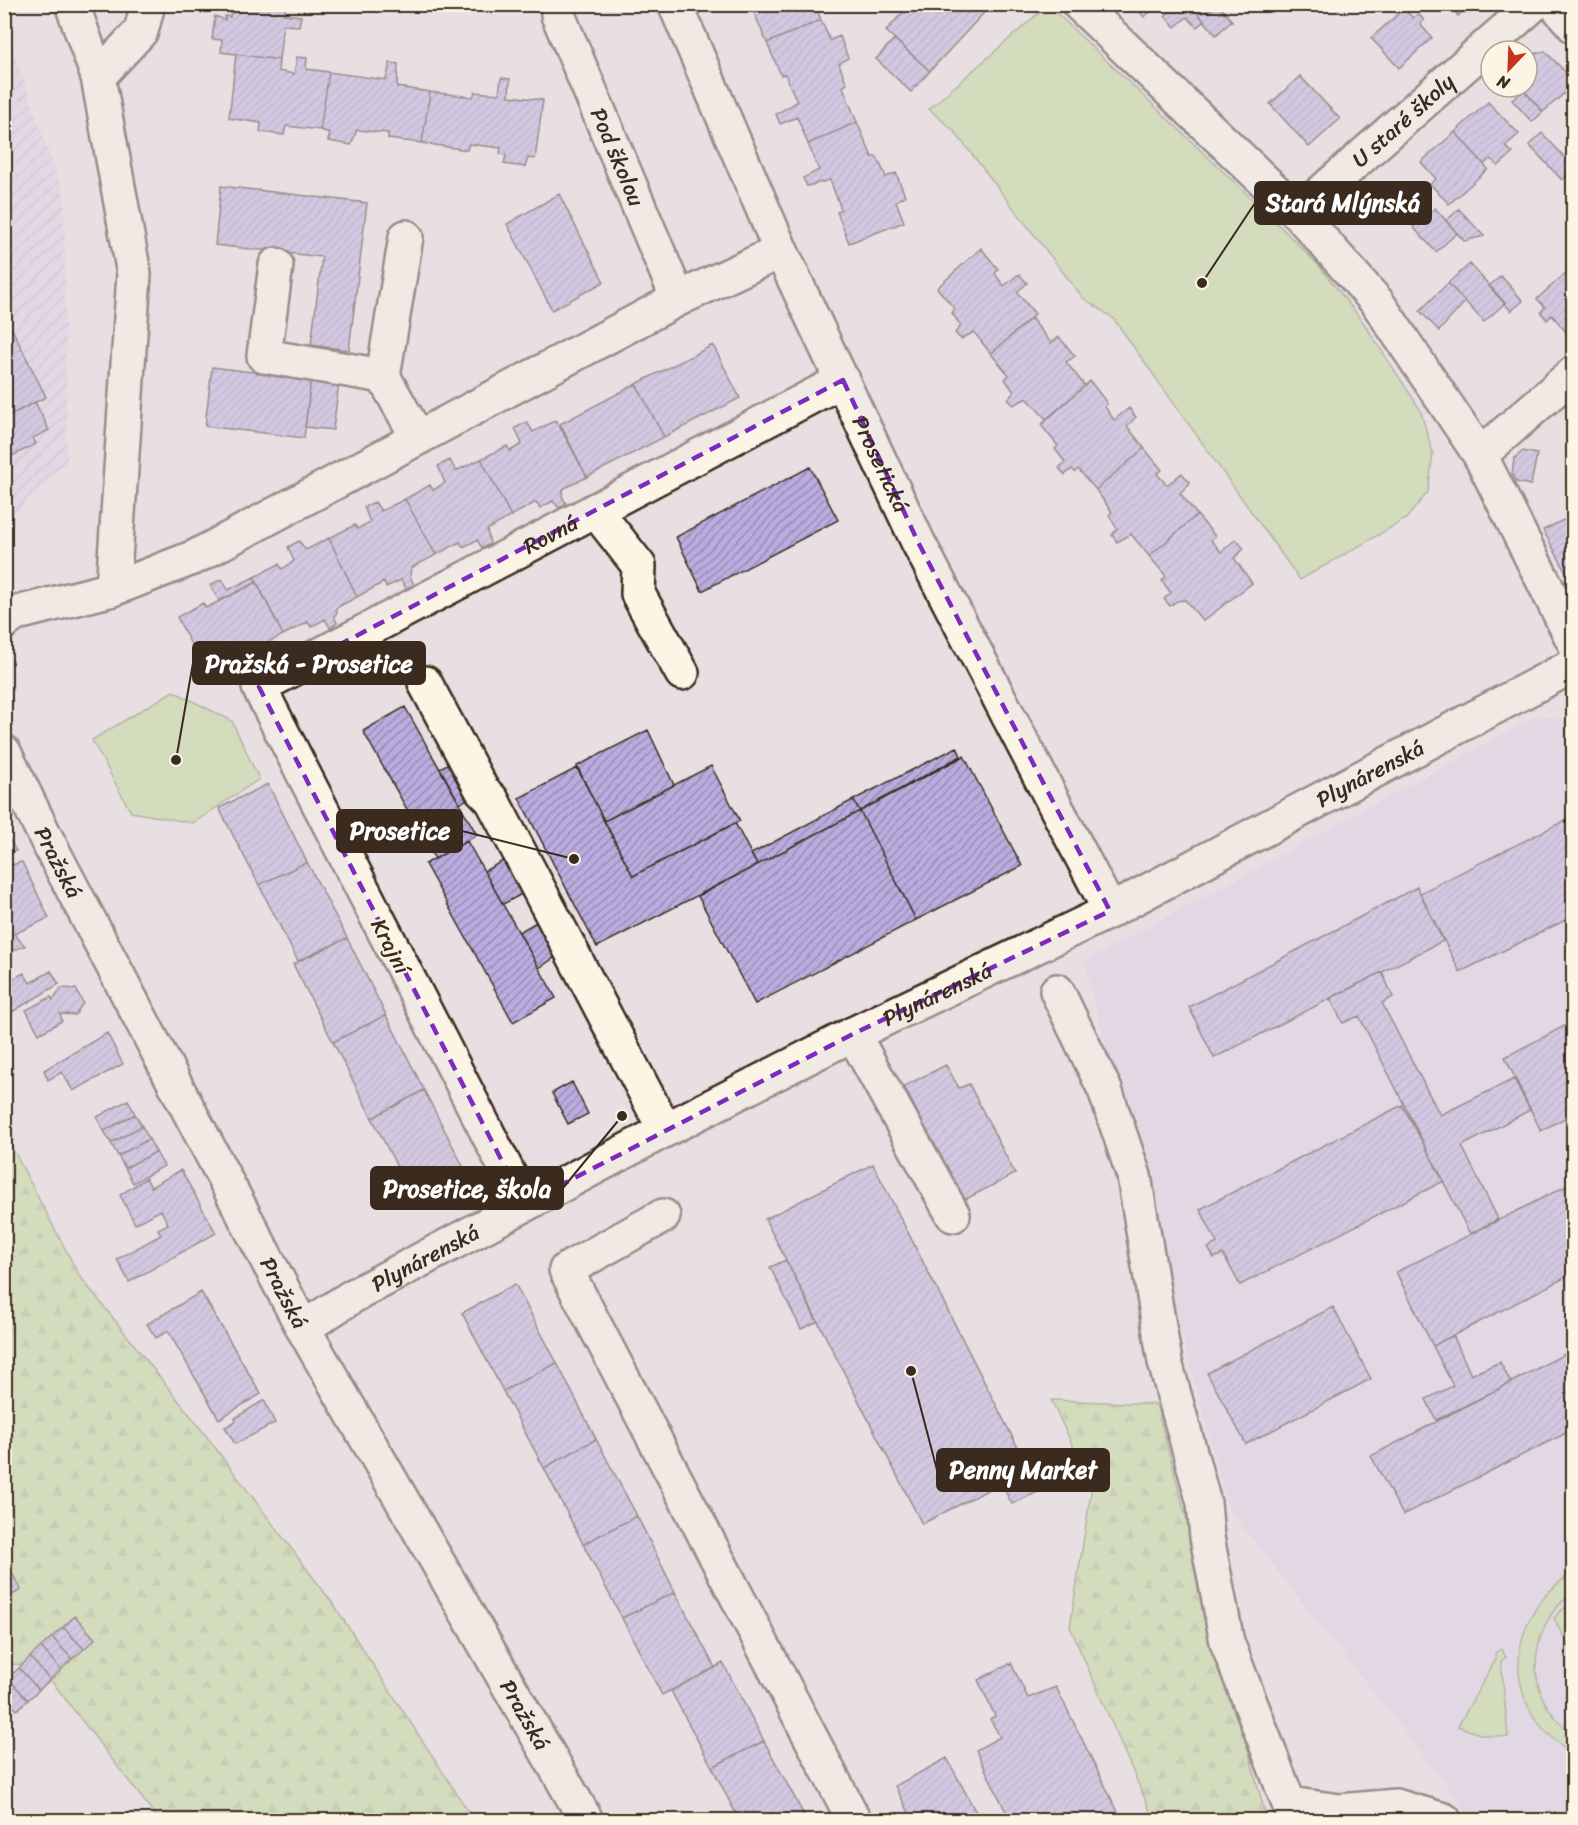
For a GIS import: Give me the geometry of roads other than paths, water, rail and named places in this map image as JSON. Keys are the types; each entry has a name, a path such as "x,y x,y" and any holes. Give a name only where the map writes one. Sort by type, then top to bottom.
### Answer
{"street":[{"path":"72,4 98,77 134,274 113,590"},
{"path":"98,77 141,31 148,4"},
{"name":"Prosetická","path":"675,4 781,250 918,542 1110,911"},
{"path":"1079,4 1298,213 1377,302 1480,455 1574,642"},
{"name":"U staré školy","path":"1298,213 1534,4"},
{"path":"1555,4 1574,26"},
{"name":"Pod školou","path":"558,15 678,299"},
{"path":"406,237 383,376 418,438"},
{"path":"4,622 17,613 113,590 195,557 678,299 781,250"},
{"path":"276,265 264,357 383,376"},
{"path":"1480,455 1574,372"},
{"name":"Rovná","path":"259,687 843,380"},
{"path":"595,510 639,566 638,594 682,673"},
{"name":"Plynárenská","path":"303,1328 353,1296 665,1130 853,1034 1110,911 1574,665"},
{"path":"425,683 482,790 492,800 665,1130"},
{"name":"Krajní","path":"259,687 524,1204"},
{"name":"Pražská","path":"4,752 47,840 303,1328 586,1821"},
{"path":"1057,991 1105,1090 1134,1176 1166,1362 1204,1503 1207,1537 1227,1642 1289,1804 1340,1810 1396,1806 1444,1821"},
{"path":"853,1034 953,1215"},
{"path":"663,1216 566,1270 854,1821"}],"place":[{"name":"Stará Mlýnská","path":"1202,283"},
{"name":"Pražská - Prosetice","path":"176,760"},
{"name":"Prosetice","path":"574,859"},
{"name":"Prosetice, škola","path":"622,1116"},
{"name":"Penny Market","path":"911,1371"}]}
